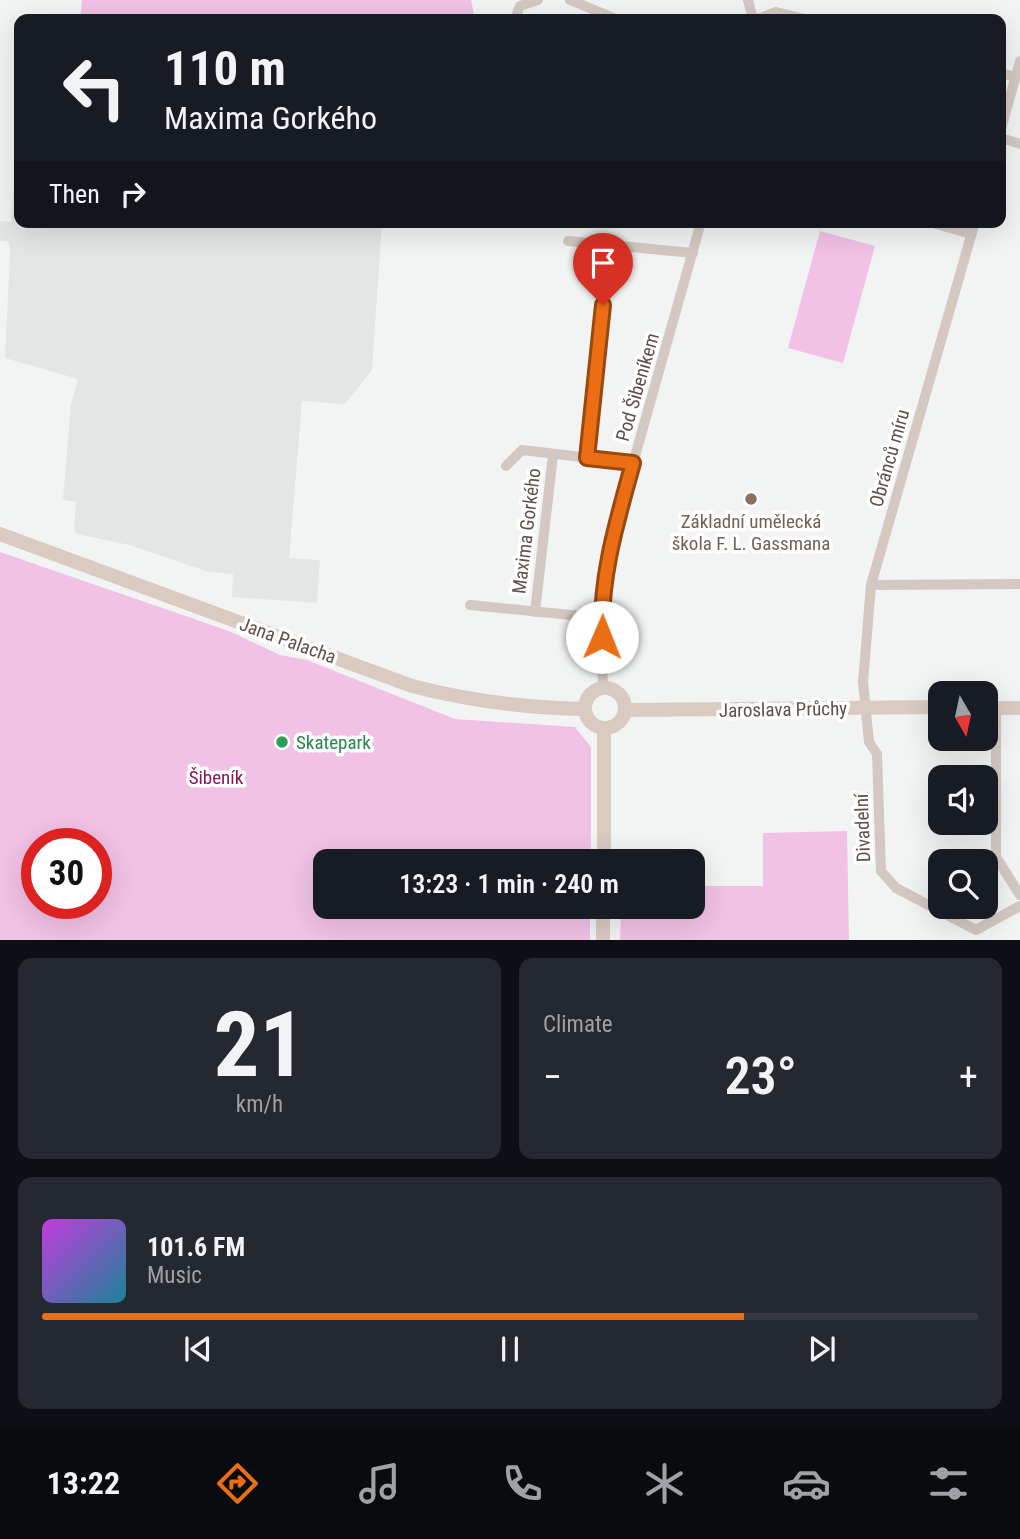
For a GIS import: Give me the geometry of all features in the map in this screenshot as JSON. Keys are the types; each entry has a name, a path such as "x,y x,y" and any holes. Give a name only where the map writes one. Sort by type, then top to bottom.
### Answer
{"street":[{"path":"517,14 520,6 538,0"},
{"path":"570,0 604,14"},
{"path":"1006,112 1020,61"},
{"path":"1006,74 1016,77"},
{"name":"Pod Šibeníkem","path":"603,687 601,618 610,545 699,228"},
{"path":"950,228 971,234"},
{"name":"Obránců míru","path":"866,708 863,682 871,584 973,228"},
{"path":"568,241 693,253"},
{"path":"587,458 609,245"},
{"name":"Maxima Gorkého","path":"506,466 522,450 633,463"},
{"name":"Maxima Gorkého","path":"535,612 553,455"},
{"name":"Jana Palacha","path":"0,534 412,687 467,700 509,706 585,709"},
{"path":"871,584 1020,584"},
{"name":"Maxima Gorkého","path":"470,606 601,618"},
{"path":"603,687 620,693 626,710 616,725 604,728 593,724 585,709 588,697 603,687"},
{"name":"Jaroslava Průchy","path":"626,710 928,707"},
{"name":"Divadelní","path":"866,708 869,742 877,754 881,871 896,888 976,930 1020,906"},
{"path":"998,708 1020,708"},
{"path":"604,728 604,849"},
{"path":"997,751 994,816 996,857 1020,895"},
{"path":"603,919 603,940"}],"shaded area":[{"path":"14,184 14,228 382,228 372,370 345,404 302,401 289,558 320,560 317,603 232,597 233,574 209,572 129,545 77,534 74,530 76,502 63,500 71,404 78,379 5,358 10,253 9,242 0,241 0,221 11,222"}],"green space":[{"path":"82,0 471,0 474,14 365,14 81,14"},
{"path":"820,231 875,246 843,363 788,348"},
{"name":"Šibeník","path":"0,552 229,631 280,655 307,660 455,719 575,727 591,747 591,849 313,849 313,919 590,919 590,940 0,940"},
{"path":"847,831 849,940 620,940 621,919 705,919 705,886 763,886 763,833"}],"place":[{"name":"Základní umělecká škola F. L. Gassmana","path":"751,499"},
{"name":"Skatepark","path":"282,742"}],"route":[{"path":"602,637 603,586 610,545 633,463 587,458 603,305"}]}
